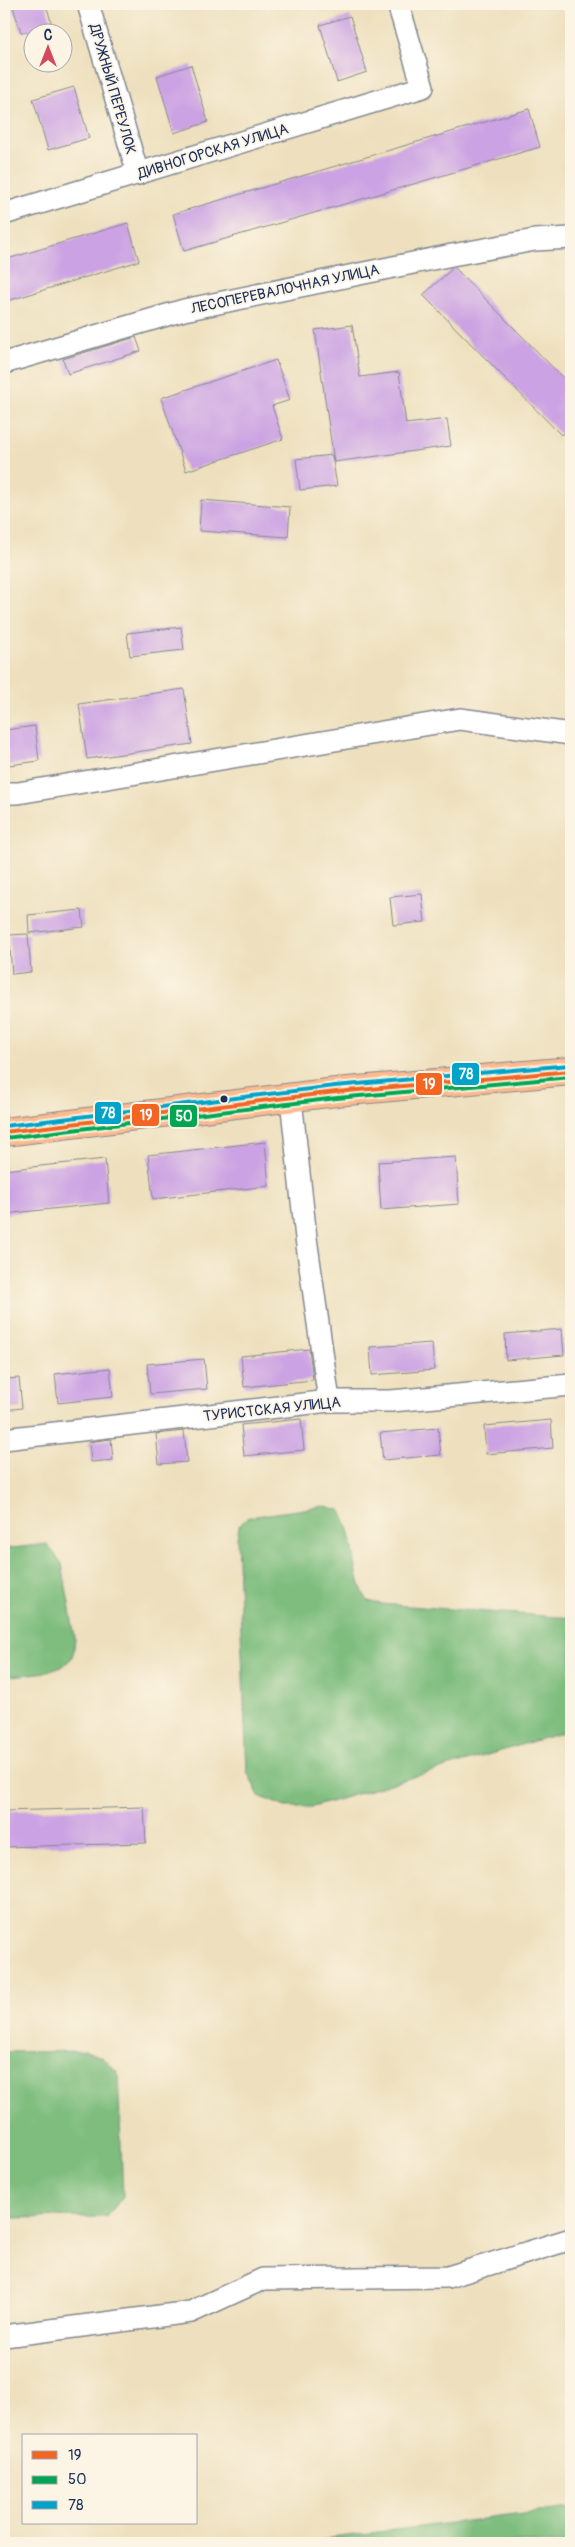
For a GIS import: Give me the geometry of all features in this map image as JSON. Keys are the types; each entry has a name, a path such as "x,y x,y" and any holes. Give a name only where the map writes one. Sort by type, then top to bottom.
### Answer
{"highway":[{"path":"4,1132 291,1098 571,1071"}],"street":[{"name":"ДРУЖНЫЙ ПЕРЕУЛОК","path":"88,4 138,174"},
{"name":"ДИВНОГОРСКАЯ УЛИЦА","path":"4,214 423,87 398,4"},
{"name":"ЛЕСОПЕРЕВАЛОЧНАЯ УЛИЦА","path":"4,363 184,310 452,255 535,240 571,238"},
{"path":"4,793 18,793 460,719 571,734"},
{"path":"291,1098 306,1238 329,1401"},
{"name":"ТУРИСТСКАЯ УЛИЦА","path":"4,1439 329,1401 391,1401 571,1385"},
{"path":"4,2336 191,2312 263,2279 448,2276 571,2239"}],"green space":[{"path":"325,1506 340,1510 346,1521 362,1590 368,1601 381,1604 571,1618 571,1730 313,1807 285,1807 259,1796 247,1771 237,1538 239,1526 248,1517"},
{"path":"47,1544 62,1564 75,1638 73,1657 62,1667 47,1672 4,1677 4,1549"},
{"path":"86,2051 102,2057 118,2072 123,2196 107,2217 4,2218 4,2052"},
{"path":"571,2508 571,2543 291,2543"}],"building":[{"path":"12,4 46,4 51,22 22,22 21,32"},
{"path":"350,16 367,72 337,82 320,25"},
{"path":"191,65 208,122 174,133 157,76"},
{"path":"74,87 89,138 48,150 33,99"},
{"path":"529,109 540,147 184,251 173,214"},
{"path":"128,223 139,261 4,302 4,260"},
{"path":"454,267 571,386 571,441 563,433 561,435 423,295"},
{"path":"352,325 360,377 399,372 406,424 447,419 451,446 334,462 315,330"},
{"path":"136,337 141,351 68,374 63,359"},
{"path":"276,360 290,400 272,406 283,439 186,471 161,398"},
{"path":"332,455 337,486 300,490 296,459"},
{"path":"201,500 290,507 288,537 199,531"},
{"path":"181,627 184,650 130,656 127,633"},
{"path":"184,689 192,744 87,759 79,704"},
{"path":"35,726 39,761 9,765 5,730"},
{"path":"422,894 425,922 393,925 390,897"},
{"path":"82,910 84,927 29,933 28,915"},
{"path":"28,934 31,972 12,974 9,935"},
{"path":"265,1142 269,1186 153,1199 148,1155"},
{"path":"456,1157 459,1204 381,1210 378,1162"},
{"path":"105,1159 109,1203 4,1214 4,1170"},
{"path":"562,1329 564,1355 506,1360 505,1334"},
{"path":"432,1343 434,1370 372,1375 370,1347"},
{"path":"309,1349 313,1380 244,1387 241,1356"},
{"path":"204,1359 207,1389 150,1394 147,1364"},
{"path":"110,1368 113,1397 58,1403 55,1374"},
{"path":"19,1378 22,1408 4,1410 4,1379"},
{"path":"301,1419 304,1450 244,1456 241,1425"},
{"path":"551,1420 553,1448 486,1454 484,1426"},
{"path":"438,1428 441,1455 383,1460 380,1433"},
{"path":"184,1431 187,1462 159,1464 156,1434"},
{"path":"111,1439 113,1460 91,1462 89,1442"},
{"path":"144,1807 146,1843 4,1847 4,1811"}],"transit line":[{"name":"78","path":"4,1126 335,1086 570,1065"},
{"name":"19","path":"4,1132 336,1092 571,1071"},
{"name":"50","path":"5,1138 337,1098 571,1077"}]}
